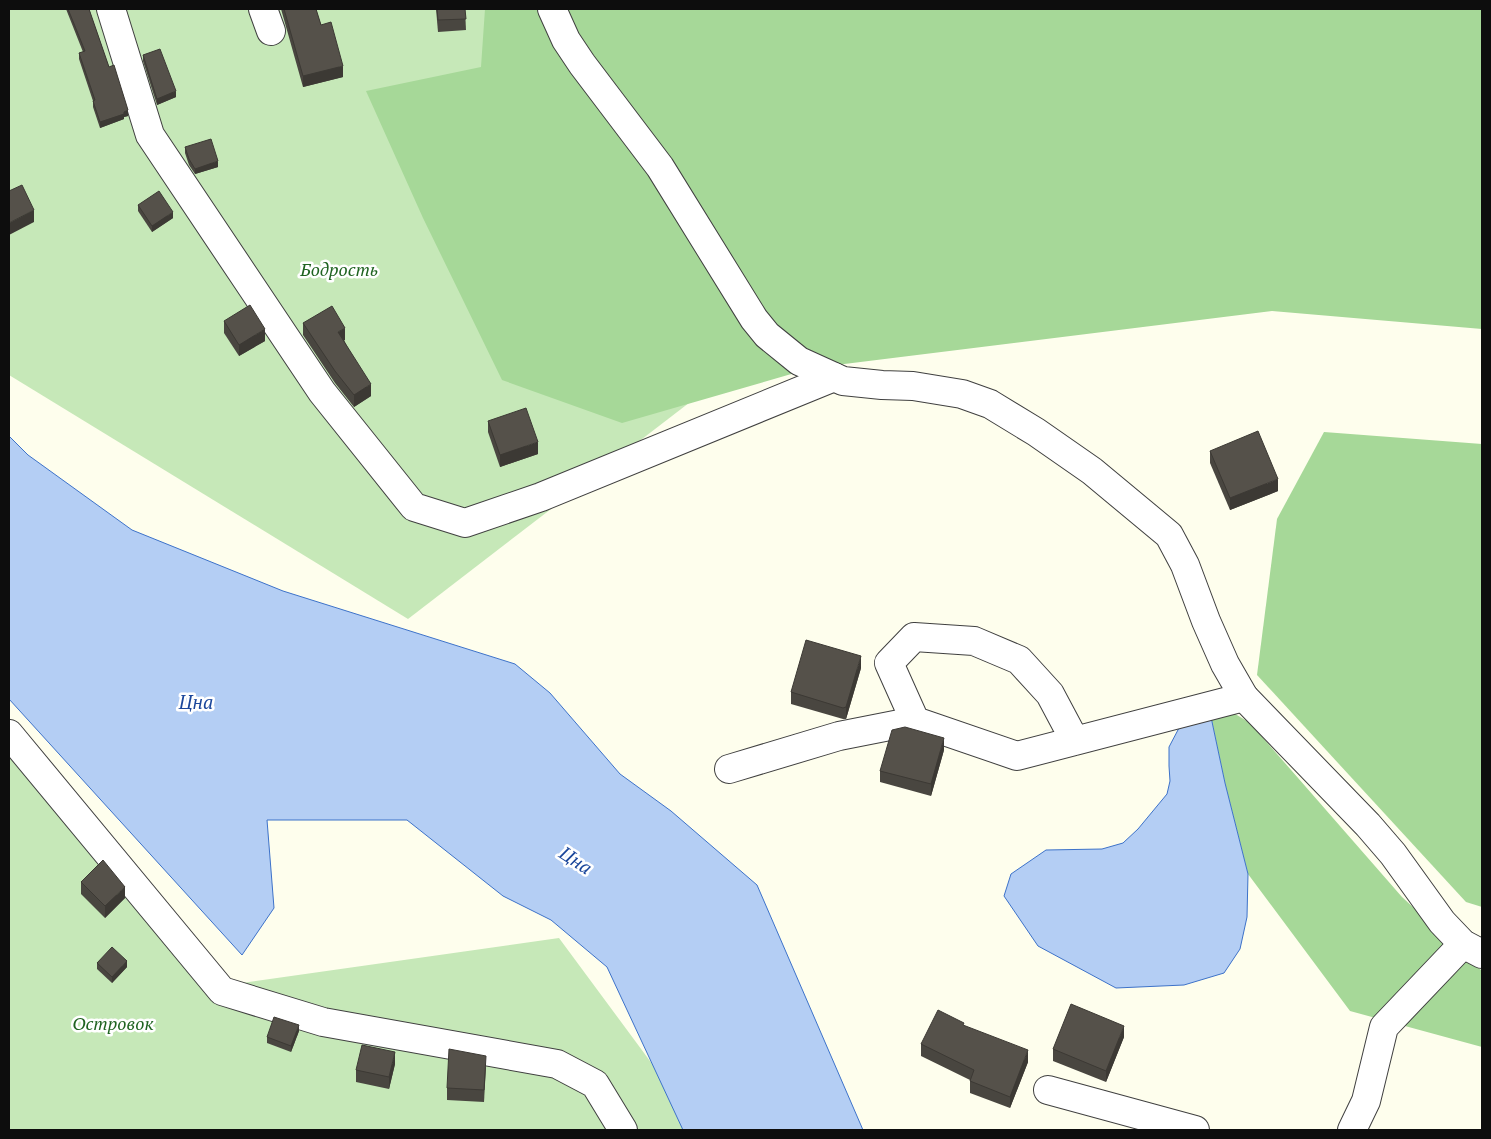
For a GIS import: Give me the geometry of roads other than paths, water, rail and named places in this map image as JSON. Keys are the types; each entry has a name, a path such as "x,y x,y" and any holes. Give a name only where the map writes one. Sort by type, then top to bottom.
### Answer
{"street":[{"path":"111,9 150,135 322,392 414,507 465,522 541,497 834,377"},
{"path":"552,9 566,40 576,56 660,167 754,319 767,335 799,361 843,381 914,386 962,394 990,404 1036,432 1092,471 1170,535 1185,565 1206,621 1225,664 1244,697 1368,825 1442,922 1473,949 1384,1027 1366,1101 1352,1130"},
{"path":"915,721 889,663 914,638 974,642 1019,660 1050,694 1075,741"},
{"path":"730,769 839,736 915,721 1017,756 1244,697"},
{"path":"9,734 222,991 323,1022 557,1064 595,1084 623,1130"},
{"path":"1048,1090 1195,1130"}],"water":[{"name":"Цна","path":"9,436 28,455 132,530 283,591 515,664 550,693 620,774 671,811 757,885 863,1130 683,1130 607,967 551,920 503,896 407,820 267,820 274,908 242,955 9,699"},
{"path":"1211,717 1225,783 1248,874 1247,917 1240,949 1224,973 1184,985 1116,988 1038,946 1004,896 1011,874 1046,850 1102,849 1123,843 1138,829 1167,794 1170,781 1169,747 1179,728"}],"park label":[{"name":"Бодрость","path":"339,270"},
{"name":"Островок","path":"113,1024"}]}
